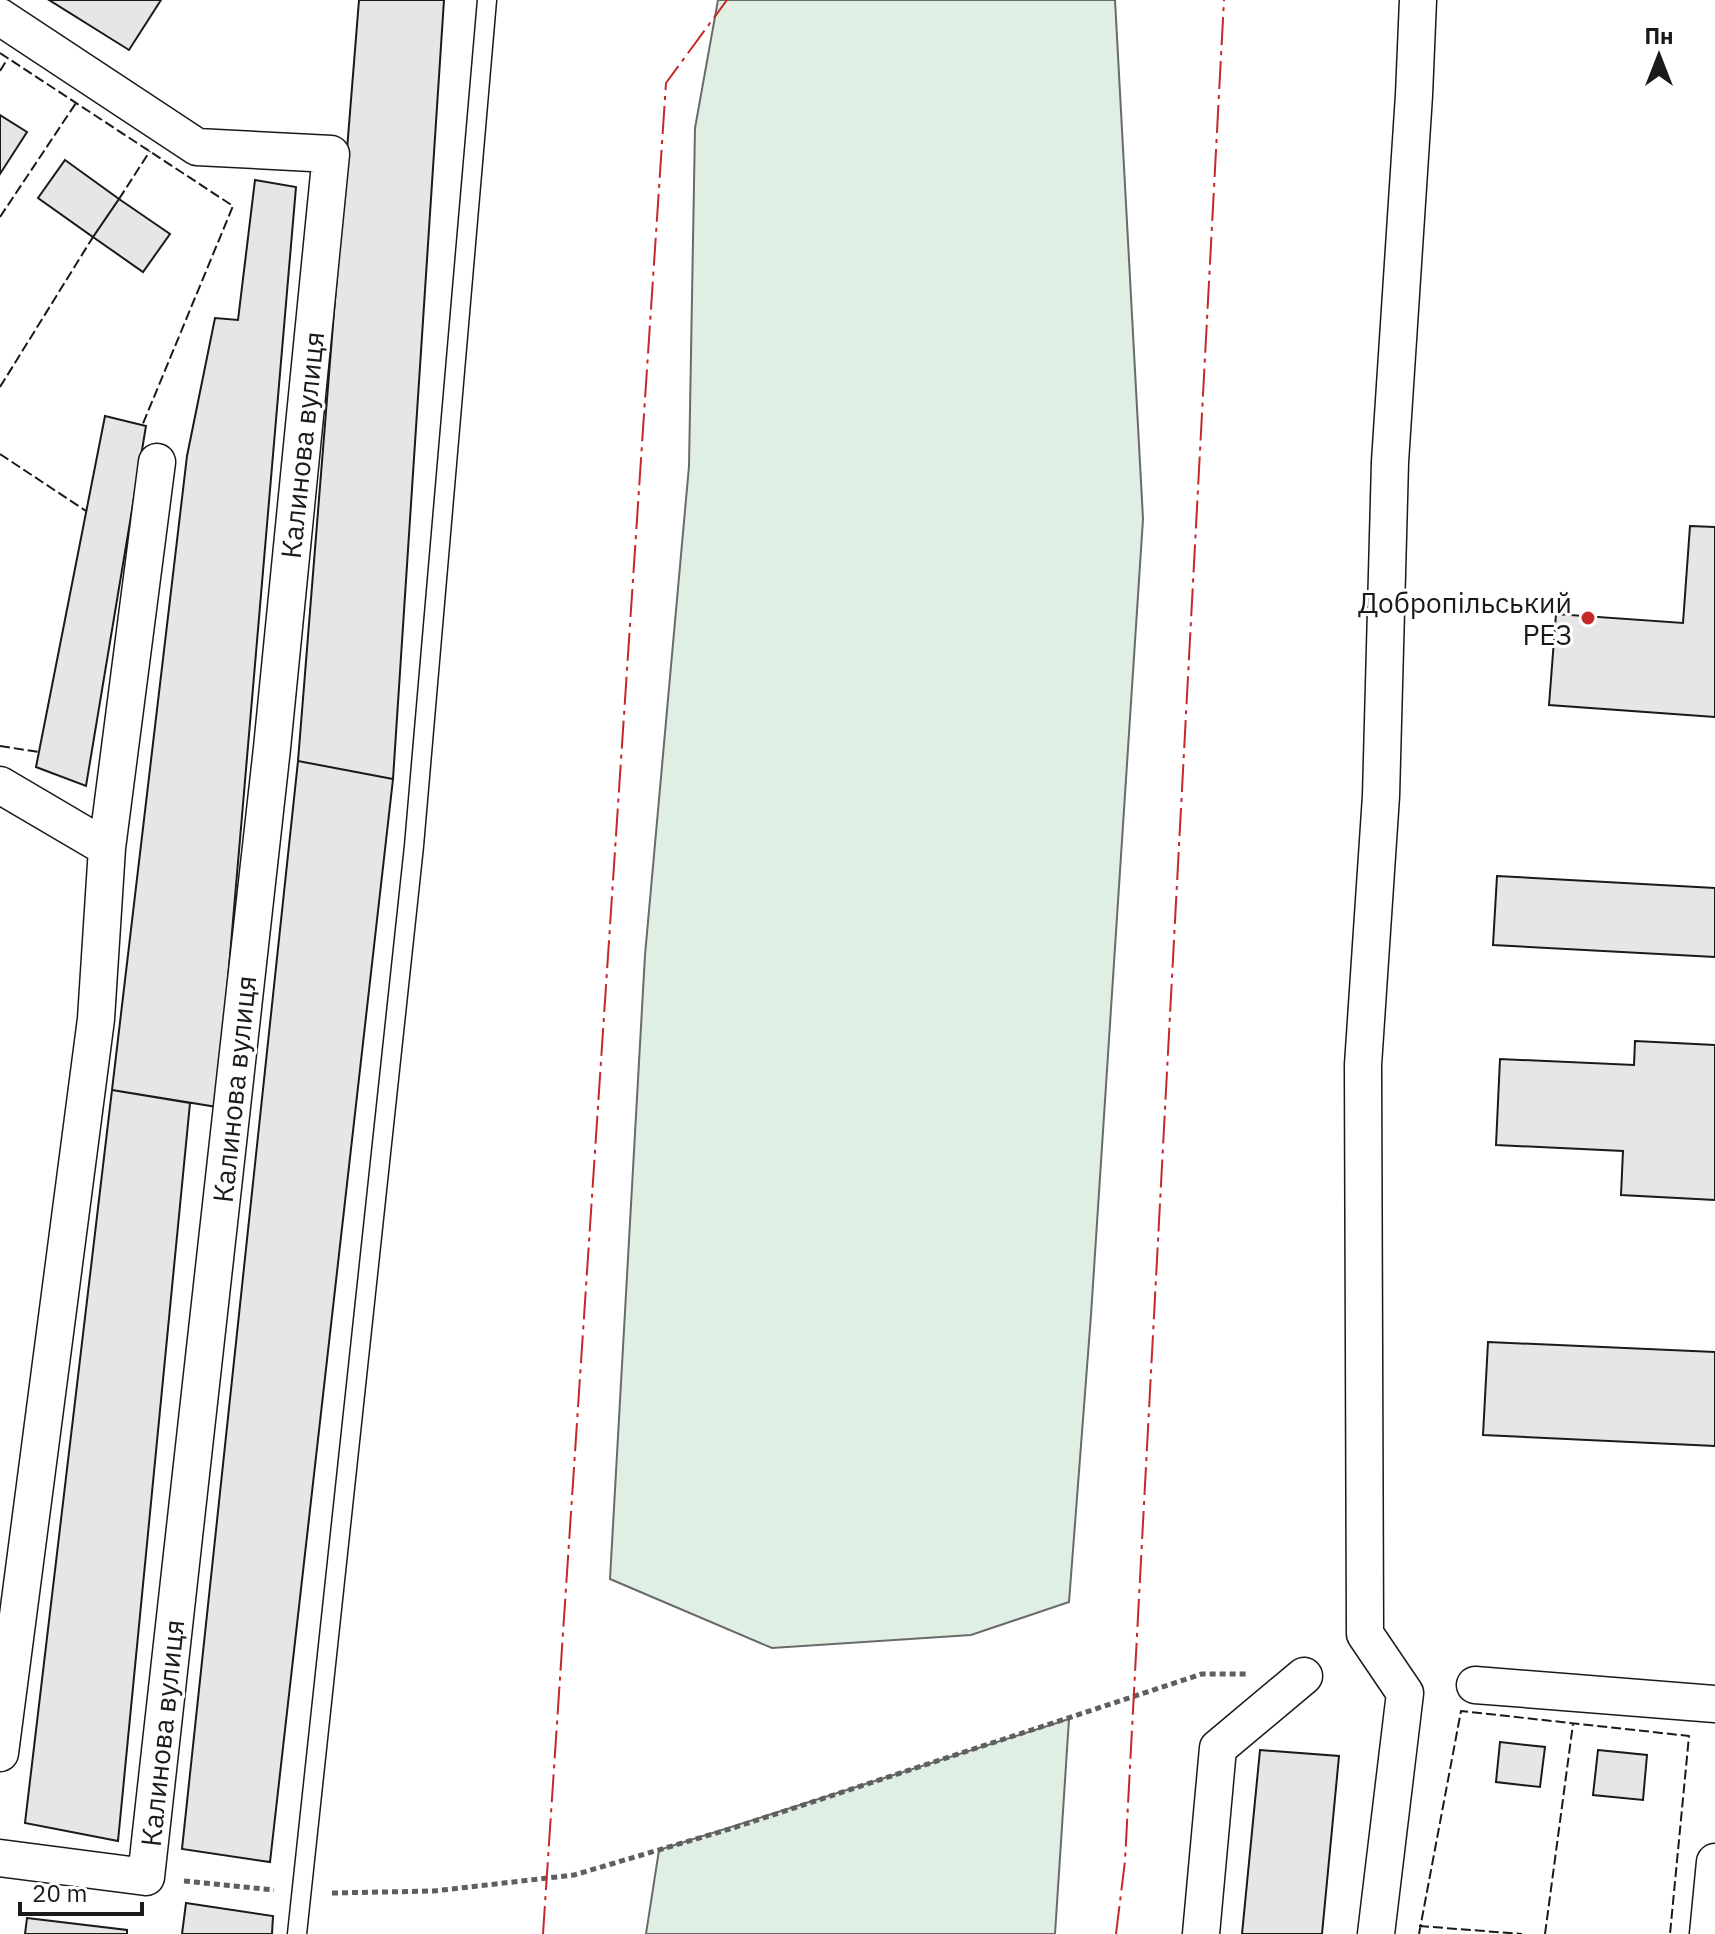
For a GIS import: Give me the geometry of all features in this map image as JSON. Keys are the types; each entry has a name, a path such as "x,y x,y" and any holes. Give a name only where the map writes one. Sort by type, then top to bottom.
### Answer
{"street":[{"path":"1376,1934 1405,1693 1365,1634 1363,1065 1381,796 1390,462 1418,0"},
{"name":"Калинова вулиця","path":"0,17 197,147 331,154 272,748 146,1877 0,1858"},
{"path":"0,1753 96,1019 107,848 157,462"},
{"path":"0,785 107,848"},
{"path":"1201,1934 1218,1748 1304,1676"},
{"path":"1475,1685 1715,1704"},
{"path":"1708,1934 1715,1862"}],"lane":[{"path":"297,1934 414,846 487,0"}],"path":[{"path":"146,1877 301,1893 434,1891 574,1875 733,1828 1202,1674 1287,1673 1304,1676"}],"green space":[{"path":"718,0 1115,0 1143,519 1069,1602 971,1635 772,1648 610,1579 645,955 689,466 695,128"},
{"path":"1069,1719 1055,1934 646,1934 659,1850"}],"building":[{"path":"49,0 161,0 129,50"},
{"path":"359,0 444,0 393,779 298,761"},
{"path":"0,115 27,132 0,174"},
{"path":"65,160 119,199 93,237 38,198"},
{"path":"255,180 296,187 217,1107 112,1090 187,456 215,318 238,320"},
{"path":"119,199 170,234 143,272 93,237"},
{"path":"105,416 146,426 86,786 36,767"},
{"name":"Добропільський РЕЗ","path":"1690,526 1715,527 1715,717 1549,705 1556,614 1683,623"},
{"path":"298,761 393,779 270,1862 182,1849"},
{"path":"1497,876 1715,888 1715,957 1493,945"},
{"path":"1635,1041 1715,1045 1715,1200 1621,1195 1623,1151 1496,1145 1500,1059 1634,1065"},
{"path":"112,1090 190,1103 118,1841 25,1823"},
{"path":"1488,1342 1715,1352 1715,1446 1483,1435"},
{"path":"1500,1742 1545,1747 1540,1787 1496,1782"},
{"path":"1260,1750 1339,1756 1322,1934 1242,1934"},
{"path":"1598,1750 1647,1755 1643,1800 1593,1795"},
{"path":"186,1903 273,1916 272,1934 182,1934"},
{"path":"27,1918 127,1930 127,1934 25,1934"}],"fence":[{"path":"0,53 233,206 142,426"},
{"path":"0,71 8,58"},
{"path":"0,217 76,103"},
{"path":"119,199 150,151"},
{"path":"0,387 93,237"},
{"path":"0,454 86,511"},
{"path":"0,746 39,752"},
{"path":"1419,1934 1461,1711 1689,1736 1670,1934"},
{"path":"1545,1934 1573,1724"},
{"path":"1419,1926 1522,1934"}],"power":[{"path":"543,1934 666,83 727,0"},
{"path":"1116,1934 1125,1861 1224,0"}],"place":[{"name":"Добропільський РЕЗ","path":"1588,618"}]}
